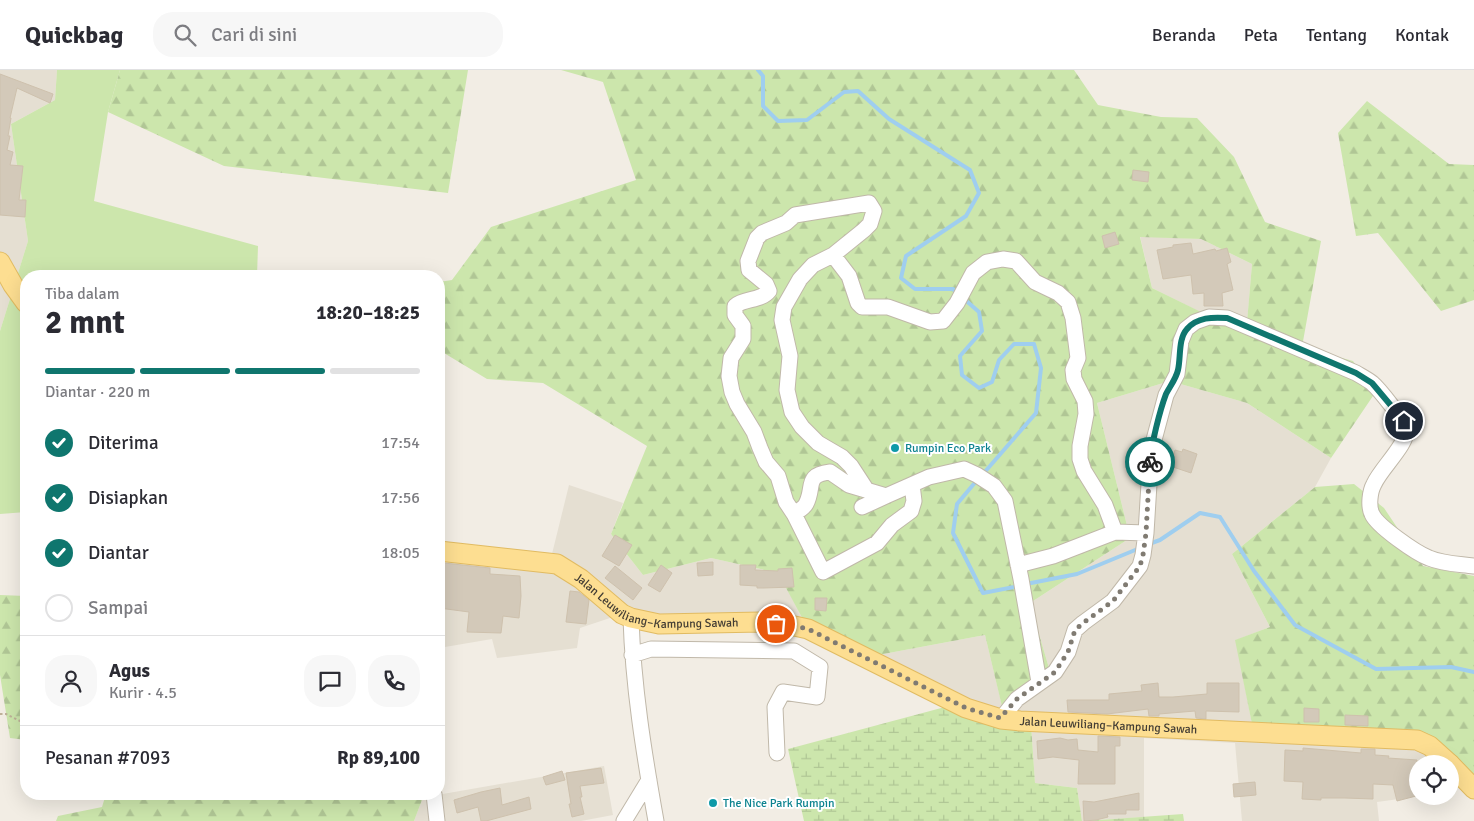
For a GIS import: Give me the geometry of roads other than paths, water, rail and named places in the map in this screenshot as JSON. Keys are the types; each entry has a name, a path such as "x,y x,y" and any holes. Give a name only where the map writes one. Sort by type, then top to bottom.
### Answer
{"main road":[{"path":"0,262 20,295"},
{"name":"Jalan Leuwiliang–Kampung Sawah","path":"445,552 557,564 582,579 622,614 631,618 659,624 761,622 808,629 966,708 1000,718 1020,721 1417,740 1430,746 1440,755"},
{"name":"Jalan Leuwiliang–Kampung Sawah","path":"1459,773 1474,789"}],"street":[{"path":"866,489 856,473 842,457 818,443 792,412 787,390 790,356 782,320 784,307 800,279 813,265 833,255 870,224 874,211 869,202 795,215 786,223 762,233 757,238 747,266 751,272 766,284 768,291 762,296 738,303 735,306 734,310 743,326 743,339 731,358 729,376 732,392 737,404 754,432 766,462 778,476 786,502 823,572 877,543 892,526 911,511 914,501 912,485"},
{"path":"833,255 849,276 858,303 862,307 888,306 930,322 943,320 961,296 974,273 987,262 1002,259 1016,261 1035,282 1058,293 1068,302 1073,318 1078,358 1073,370 1074,379 1085,401 1086,414 1080,446 1080,459 1084,470 1105,505 1115,532"},
{"path":"1000,718 1017,699 1055,672 1068,652 1075,630 1113,601 1140,566 1145,536 1151,450 1166,394 1177,374 1182,340 1186,329 1195,322 1209,317 1227,318 1356,373 1372,383 1404,421 1407,430 1401,448 1385,465 1373,485 1370,501 1371,513 1377,522 1428,558 1441,562 1474,566"},
{"path":"862,507 929,478 964,469 977,474 994,486 1005,501 1020,572 1039,682"},
{"path":"794,514 805,506 813,478 822,473 830,472 850,485 886,496"},
{"path":"1020,572 1053,556 1115,532 1145,536"},
{"path":"631,618 632,655 648,780 656,821"},
{"path":"632,655 651,649 794,651 820,667 818,697 783,692 776,707 777,754"},
{"path":"624,821 648,780"},
{"path":"435,800 437,821"}],"waterway":[{"path":"758,70 763,76 763,106 778,121 807,120 844,92 858,91 889,119 970,170 979,193 966,216 906,256 901,278 915,289 953,289 957,293"},
{"path":"963,298 979,312 982,331 960,356 962,375 979,388 992,382 999,360 1014,344 1034,344 1041,368 1036,413 983,474"},
{"path":"978,479 957,504 953,533 983,593 1019,586"},
{"path":"1149,544 1160,540 1200,513 1220,517 1254,571 1295,625 1376,669 1451,667 1474,672"},
{"path":"1026,584 1077,574 1140,548"}],"place":[{"name":"Rumpin Eco Park","path":"895,448"},
{"name":"The Nice Park Rumpin","path":"713,803"}]}
